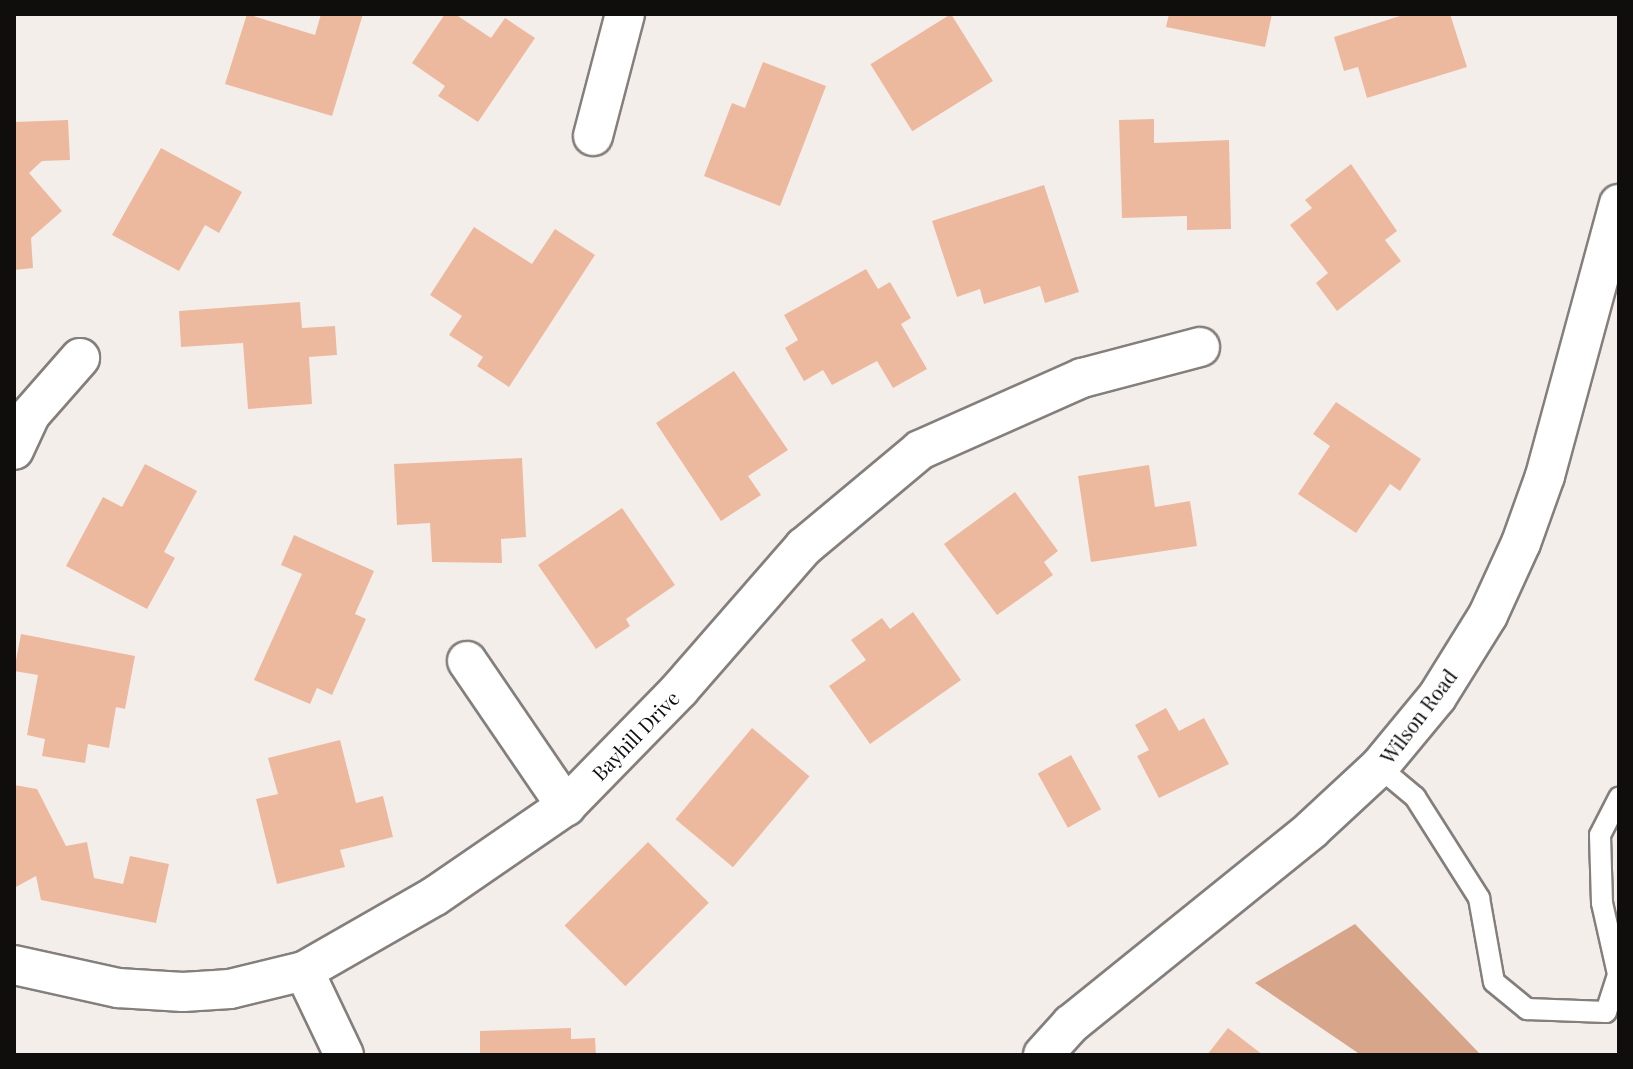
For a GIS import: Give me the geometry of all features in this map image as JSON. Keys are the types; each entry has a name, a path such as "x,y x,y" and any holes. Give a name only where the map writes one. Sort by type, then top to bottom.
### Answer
{"street":[{"path":"593,136 625,14"},
{"name":"Wilson Road","path":"1043,1055 1071,1024 1311,830 1379,767 1437,697 1488,615 1521,543 1545,476 1619,204"},
{"name":"Bayhill Drive","path":"14,965 118,988 183,992 230,989 304,971 435,896 566,806 680,689 804,547 920,450 1082,378 1200,347"},
{"path":"14,450 30,415 80,358"},
{"path":"467,661 566,806"},
{"path":"304,971 344,1055"}],"lane":[{"path":"1379,767 1415,797 1479,898 1494,982 1527,1009 1613,1013 1619,974 1602,903 1600,835 1619,798"}],"shaded area":[{"path":"1355,924 1481,1055 1361,1055 1255,983"}],"building":[{"path":"247,14 315,35 321,14 363,14 332,116 225,84"},
{"path":"445,14 455,14 491,38 505,18 535,38 478,122 438,96 445,86 412,63"},
{"path":"951,14 993,81 912,131 870,64"},
{"path":"1169,14 1272,14 1265,47 1166,27"},
{"path":"1406,14 1450,14 1467,67 1367,98 1358,67 1344,71 1334,37"},
{"path":"763,62 826,86 780,206 704,176 732,103 745,108"},
{"path":"1154,119 1154,143 1229,140 1231,229 1187,230 1187,216 1122,218 1119,120"},
{"path":"68,120 70,160 42,161 29,173 62,211 31,238 33,268 14,270 14,122"},
{"path":"161,148 242,192 219,233 205,225 179,271 112,235"},
{"path":"1351,164 1397,231 1385,240 1401,261 1337,311 1316,283 1328,273 1290,225 1312,208 1305,200"},
{"path":"1044,185 1079,292 1045,303 1040,286 984,304 980,289 957,297 932,221"},
{"path":"474,227 532,264 555,229 595,255 509,387 477,366 483,357 449,335 462,316 430,295"},
{"path":"866,269 878,289 890,282 911,318 901,324 927,369 893,388 877,361 832,385 823,370 804,381 785,348 798,340 784,315"},
{"path":"300,302 302,328 335,326 337,355 309,357 312,404 248,409 243,343 181,347 179,311"},
{"path":"734,371 788,450 748,476 761,495 721,521 656,423"},
{"path":"1336,402 1421,459 1400,491 1390,484 1356,533 1298,494 1330,446 1313,434"},
{"path":"522,458 526,537 501,539 502,563 432,562 430,523 397,525 394,464"},
{"path":"145,464 197,491 164,552 175,558 147,609 66,566 103,497 122,507"},
{"path":"1149,465 1155,507 1190,501 1197,546 1091,562 1078,476"},
{"path":"1015,492 1058,551 1044,562 1053,575 997,615 944,544"},
{"path":"622,508 675,585 626,619 630,626 596,649 538,565"},
{"path":"294,535 374,571 355,614 366,619 332,695 317,688 310,704 254,680 302,574 281,565"},
{"path":"913,612 961,680 870,744 829,686 866,660 851,640 882,618 890,629"},
{"path":"21,634 135,656 125,709 116,707 109,748 88,744 85,763 42,756 45,739 27,735 38,675 14,671"},
{"path":"1166,708 1179,731 1204,718 1229,764 1159,798 1137,756 1149,750 1135,725"},
{"path":"752,728 809,776 733,867 676,819"},
{"path":"340,740 356,803 383,796 393,837 340,850 345,867 277,884 256,799 278,794 268,758"},
{"path":"1071,755 1101,809 1068,828 1038,773"},
{"path":"14,785 37,789 66,846 87,842 94,878 123,884 130,856 169,864 156,923 41,900 36,876 14,888"},
{"path":"648,842 709,903 625,986 565,925"},
{"path":"571,1028 571,1039 595,1038 596,1055 480,1055 480,1031"},
{"path":"1228,1028 1263,1055 1207,1055"}]}
